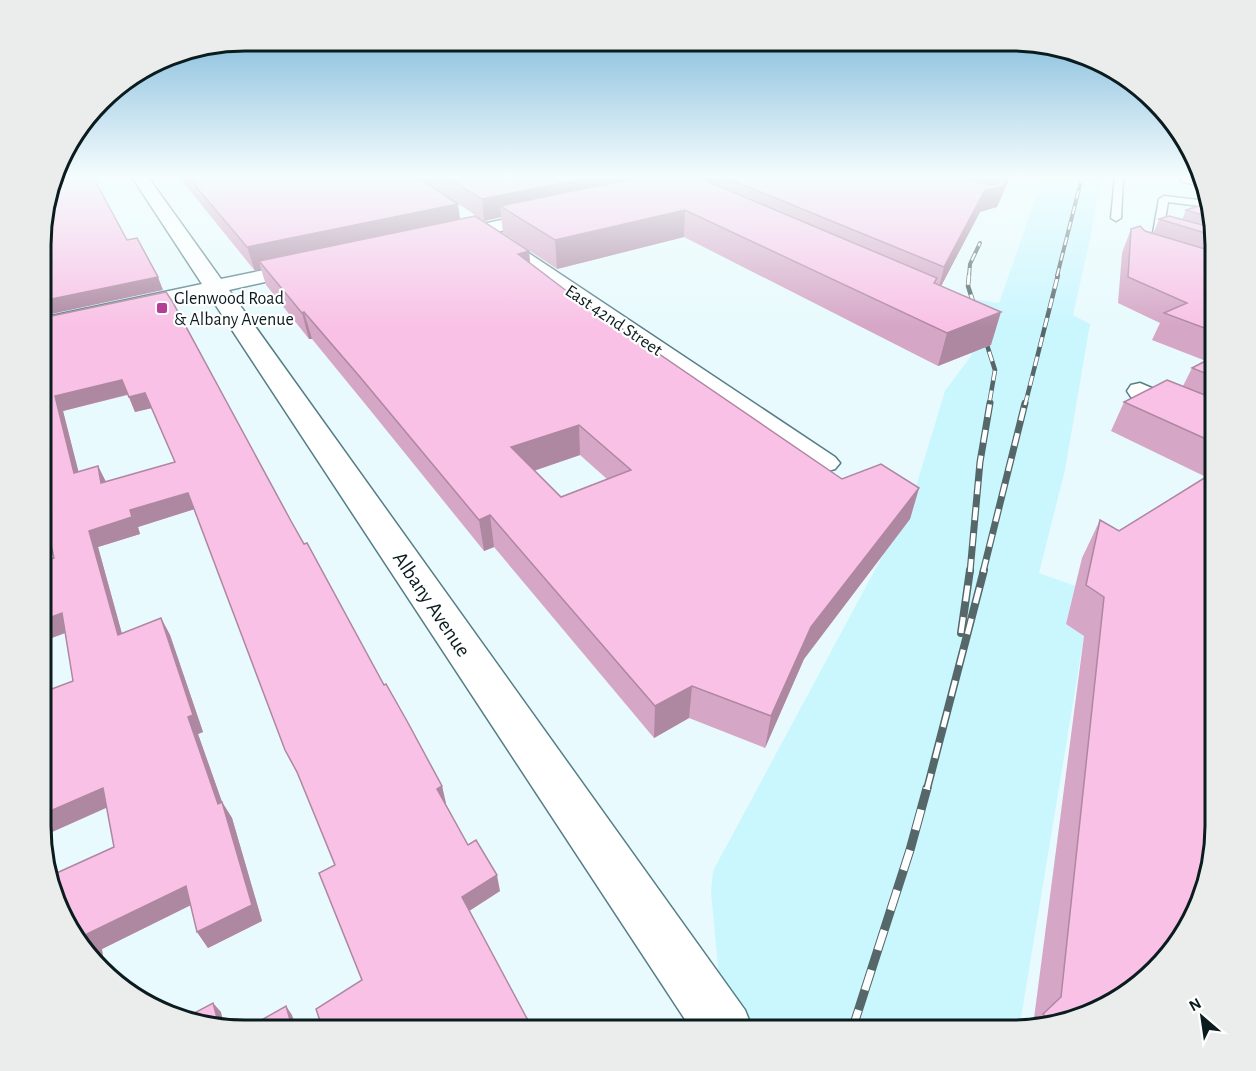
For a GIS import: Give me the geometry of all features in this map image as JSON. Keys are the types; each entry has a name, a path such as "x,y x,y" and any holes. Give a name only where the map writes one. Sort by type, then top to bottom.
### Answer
{"street":[{"name":"Albany Avenue","path":"174,227 718,1020"},
{"name":"East 42nd Street","path":"479,227 825,463"},
{"path":"436,239 492,227"},
{"path":"51,323 319,265"},
{"path":"1140,391 1205,420"}],"lane":[{"path":"1159,227 1158,233 1181,240"}],"shaded area":[{"path":"1026,227 1092,227 1073,315 1090,324 1065,470 1039,573 1075,586 1066,624 1084,636 1021,1020 723,1020 711,892 713,871 911,503 945,391 971,356 975,337 946,295 999,303"}],"building":[{"path":"52,227 120,227 127,240 137,238 158,277 51,299"},
{"path":"230,227 345,227 247,247"},
{"path":"422,227 492,227 529,251 518,254 564,289 842,479 881,464 919,488 811,627 771,716 692,686 655,706 490,515 479,520 360,377 304,312 302,313 259,261","holes":["579,425 631,470 561,497 511,447"]},
{"path":"534,227 611,227 555,240"},
{"path":"721,227 816,227 937,278 934,283 1001,312 947,333"},
{"path":"846,227 965,227 944,267"},
{"path":"1141,227 1145,231 1205,249 1205,328 1164,313 1187,303 1128,277 1131,229"},
{"path":"1185,227 1204,227 1205,233"},
{"path":"166,292 291,521 304,544 307,543 384,685 386,684 407,721 442,786 437,789 468,845 476,840 497,875 462,897 528,1020 320,1020 316,1009 362,980 319,873 335,865 297,772 285,750 188,493 130,510 132,517 89,531 118,635 161,618 193,715 188,717 218,804 222,802 252,905 197,932 186,886 87,934 88,940 66,900 57,873 114,847 103,788 51,811 51,689 73,681 62,613 51,617 51,559 54,558 51,544 51,316","holes":["122,380 129,397 145,393 175,462 101,483 98,466 74,473 55,396"]},
{"path":"1205,361 1205,373 1192,368"},
{"path":"1167,380 1205,395 1205,438 1124,402"},
{"path":"1205,478 1205,826 1203,851 1198,876 1185,912 1165,944 1148,963 1129,980 1097,1000 1046,1017 1043,1014 1061,997 1104,597 1086,585 1100,520 1119,531"},
{"path":"213,1003 217,1018 207,1016 195,1013"},
{"path":"286,1006 290,1020 262,1020"}],"railway":[{"path":"1057,276 1069,227"},
{"path":"969,276 970,264 980,243"},
{"path":"969,275 968,286 995,370 989,405"},
{"path":"1025,405 1058,275"},
{"path":"970,572 980,462 990,403"},
{"path":"983,572 1025,403"},
{"path":"961,633 970,570"},
{"path":"927,789 984,570"},
{"path":"855,1020 910,850 927,788"}],"place":[{"name":"Glenwood Road & Albany Avenue","path":"162,308"}]}
